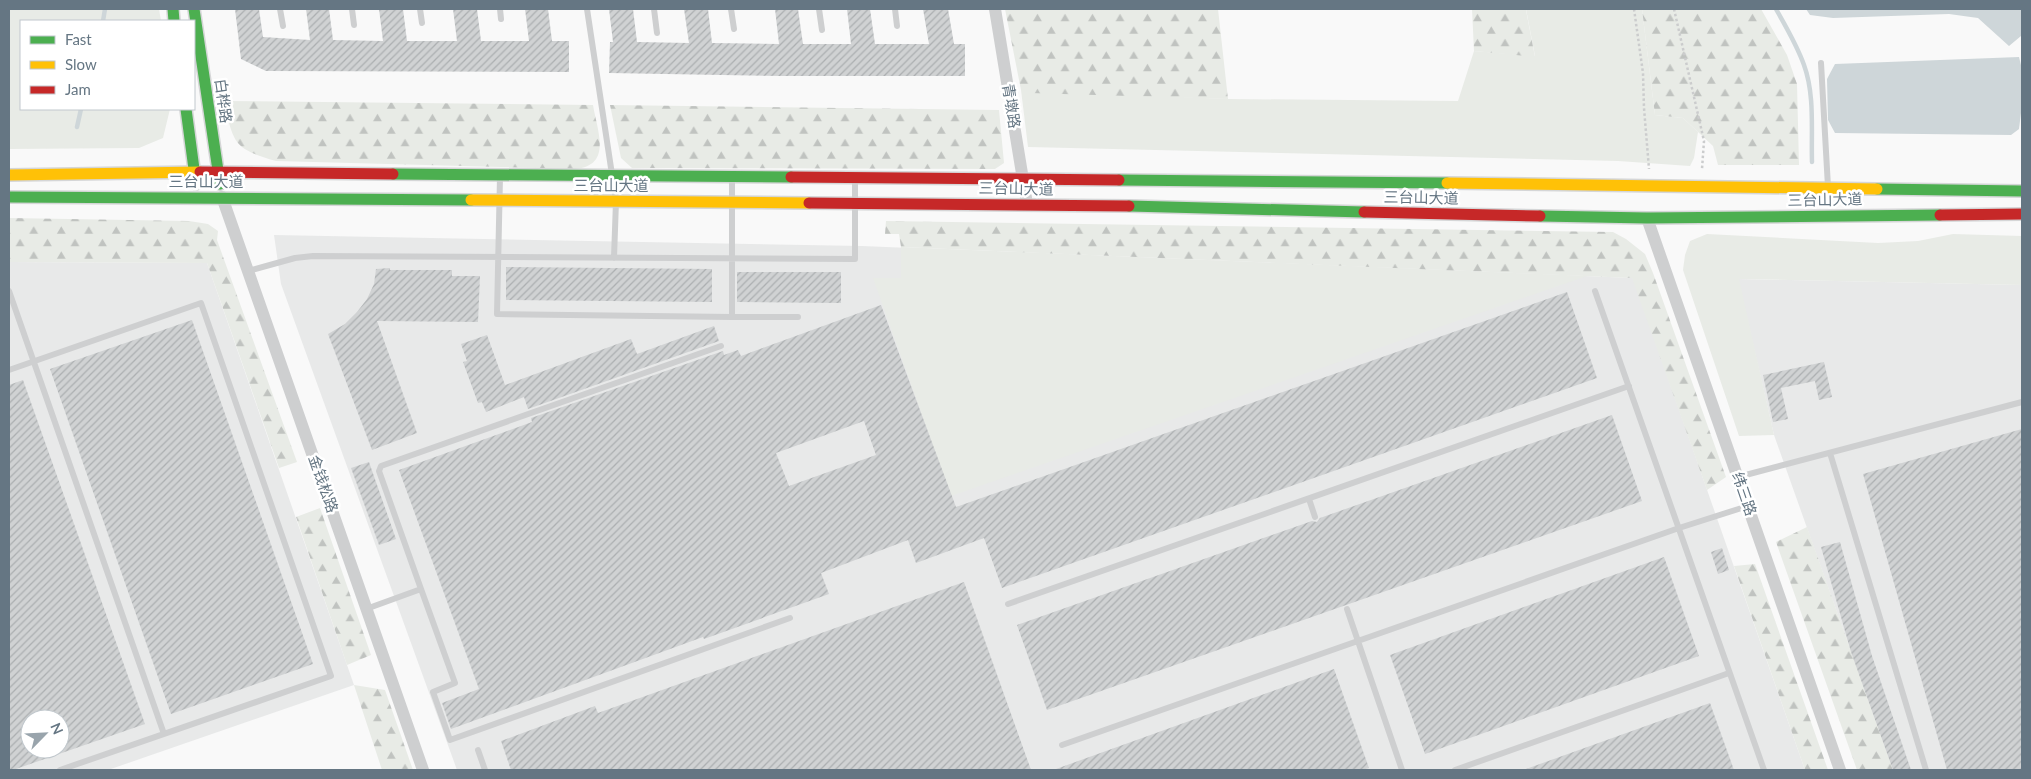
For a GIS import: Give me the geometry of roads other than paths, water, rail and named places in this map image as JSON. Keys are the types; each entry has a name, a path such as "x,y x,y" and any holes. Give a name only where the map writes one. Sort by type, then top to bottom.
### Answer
{"main road":[{"name":"白桦路","path":"194,9 222,197"},
{"path":"186,110 197,197"},
{"name":"三台山大道","path":"9,175 218,172 1701,186 2022,191"},
{"name":"三台山大道","path":"9,196 1027,204 1647,218 2022,214"}],"street":[{"name":"青墩路","path":"995,9 1027,204"},
{"name":"金钱松路","path":"222,197 423,770"},
{"name":"纬三路","path":"1647,218 1840,770"}],"lane":[{"path":"280,9 283,26"},
{"path":"352,9 354,24"},
{"path":"420,9 422,24"},
{"path":"500,9 501,19"},
{"path":"588,9 616,201 614,258"},
{"path":"654,9 657,33"},
{"path":"732,9 734,29"},
{"path":"820,9 822,30"},
{"path":"895,9 897,26"},
{"path":"1821,63 1828,188"},
{"path":"500,175 497,314 798,318"},
{"path":"732,177 732,316"},
{"path":"248,271 295,258 313,256 855,259 855,178"},
{"path":"9,291 164,734"},
{"path":"1596,291 1764,770"},
{"path":"9,370 201,303 331,676 60,770"},
{"path":"721,346 381,466 379,471 455,683 433,692 450,740 790,618"},
{"path":"1008,604 1629,386"},
{"path":"1738,477 2022,402"},
{"path":"1830,453 1926,770"},
{"path":"1308,498 1315,517"},
{"path":"1062,745 1679,528 1748,506"},
{"path":"366,609 420,589"},
{"path":"1347,609 1402,770"},
{"path":"1456,770 1730,673"},
{"path":"478,750 485,770"}],"waterway":[{"path":"103,20 105,9"},
{"path":"1776,9 1798,50 1810,88 1812,162"},
{"path":"77,127 81,110"}]}
